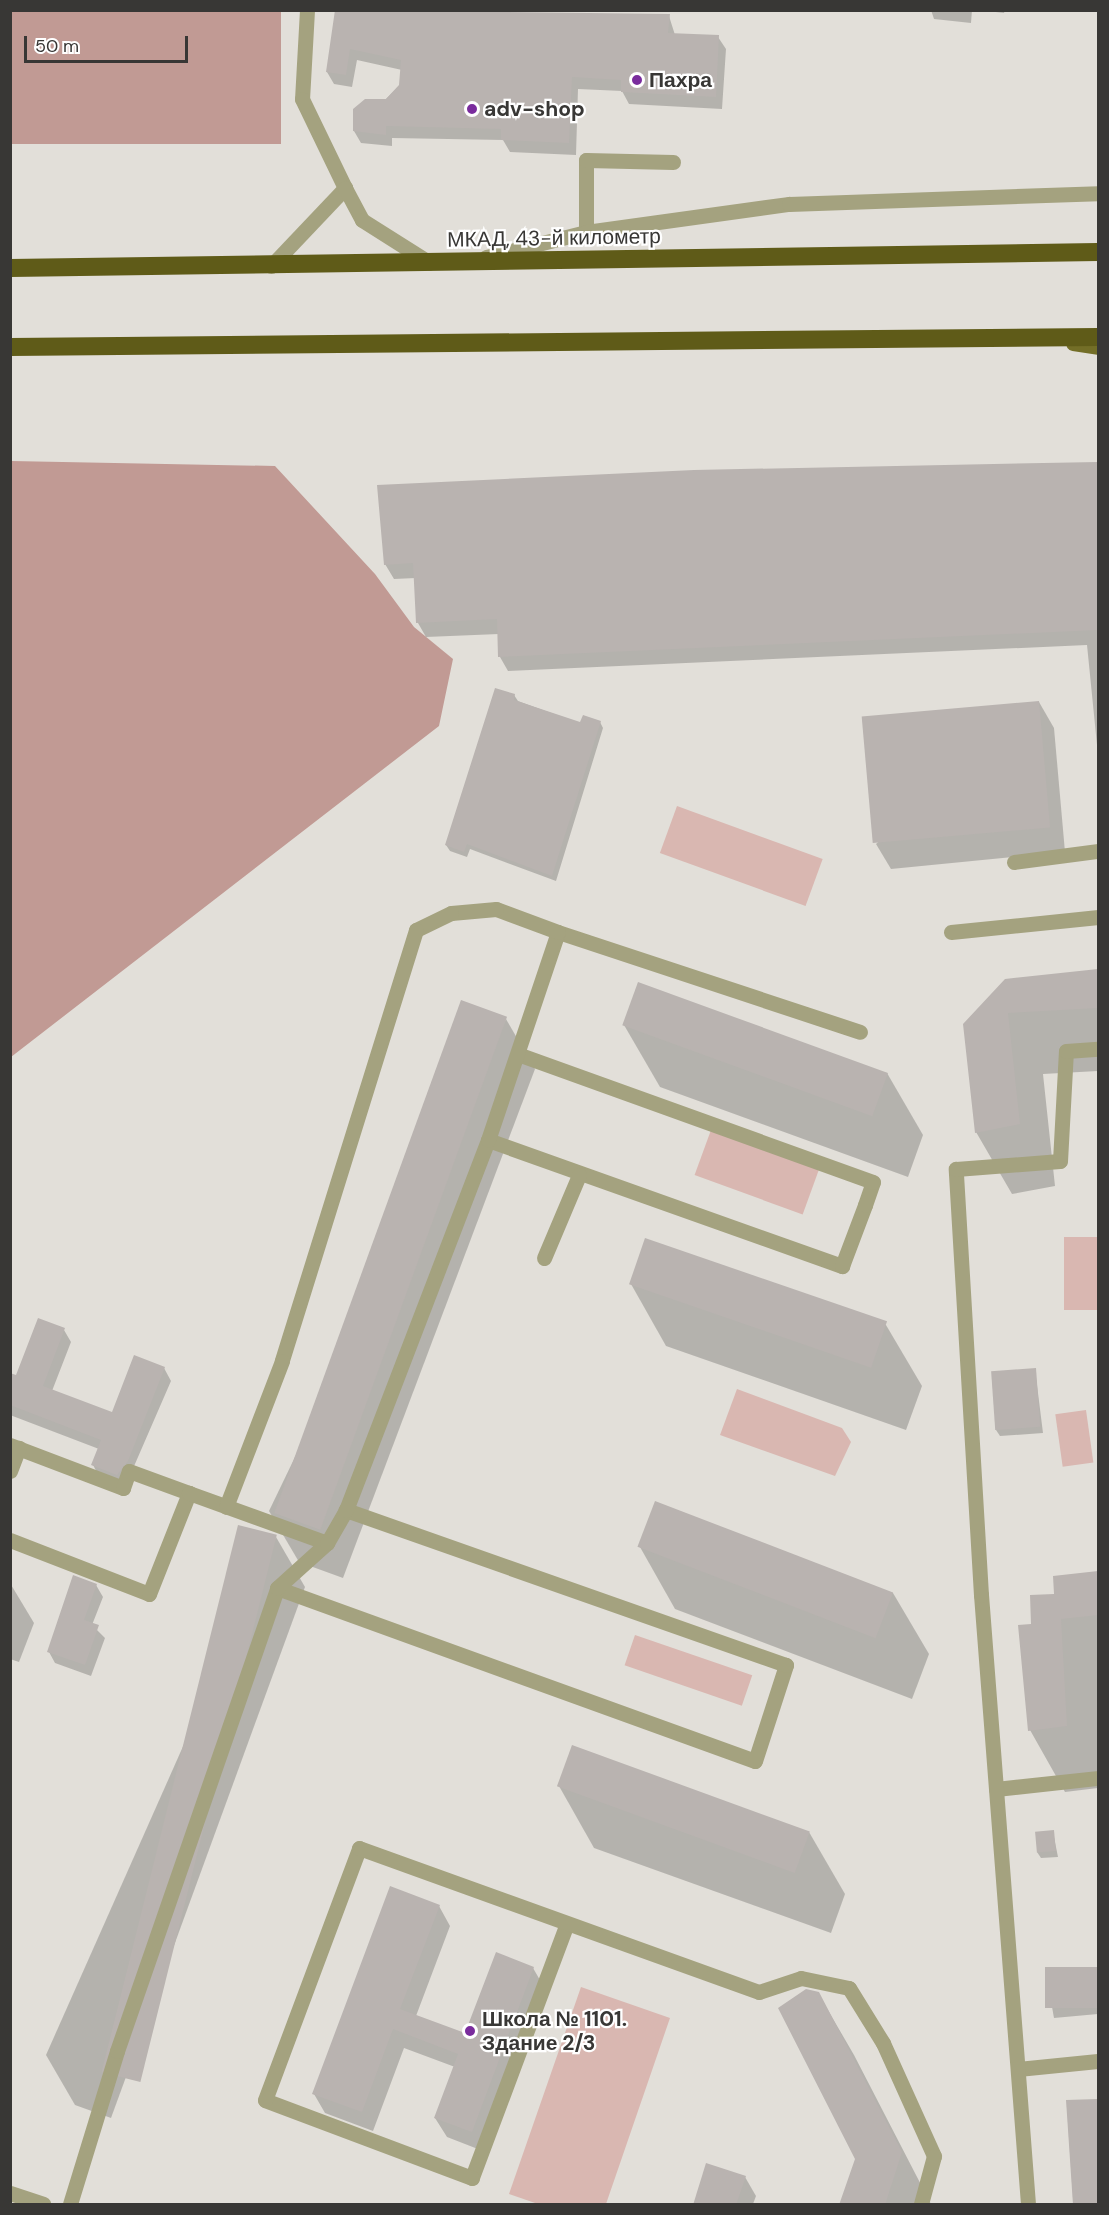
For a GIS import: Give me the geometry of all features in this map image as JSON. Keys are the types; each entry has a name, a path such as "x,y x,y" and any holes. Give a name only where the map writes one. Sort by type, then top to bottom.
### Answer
{"highway":[{"name":"МКАД, 43-й километр","path":"10,268 271,266 1098,252"},
{"path":"10,347 1098,338"}],"main road":[{"path":"1047,338 1098,347"}],"street":[{"path":"307,10 302,99 345,188 362,220 430,263"},
{"path":"586,232 586,160 673,162"},
{"path":"271,266 345,188"},
{"path":"463,262 586,232 874,197 1098,193"},
{"path":"1014,862 1098,851"},
{"path":"226,1507 282,1361 416,930 451,913 496,909 558,932 860,1032"},
{"path":"951,932 1098,917"},
{"path":"70,2205 117,2051 277,1588 327,1543 346,1510 488,1140 558,932"},
{"path":"1028,2205 996,1789 956,1169 1060,1161 1066,1051 1098,1049"},
{"path":"488,1140 579,1175 842,1266 873,1182 518,1054"},
{"path":"544,1258 579,1175"},
{"path":"10,1471 15,1446 123,1488 129,1472 327,1543"},
{"path":"10,1540 149,1594 189,1493"},
{"path":"277,1588 755,1761 786,1665 346,1510"},
{"path":"996,1789 1098,1778"},
{"path":"566,1926 472,2178 265,2100 359,1848 566,1926 759,1992 801,1978 849,1988 883,2043 934,2156 921,2205"},
{"path":"1018,2068 1098,2061"},
{"path":"10,2193 43,2205"}],"shaded area":[{"path":"11,10 281,10 281,144 11,144"},
{"path":"11,461 275,466 375,574 414,627 453,659 439,726 11,1057"},
{"path":"677,806 823,859 806,906 660,853"},
{"path":"711,1130 819,1169 803,1214 695,1175"},
{"path":"1064,1237 1098,1237 1098,1310 1064,1310"},
{"path":"737,1389 842,1428 851,1442 835,1476 720,1435"},
{"path":"1086,1410 1093,1462 1063,1467 1055,1414"},
{"path":"635,1635 752,1675 742,1706 625,1665"},
{"path":"581,1987 670,2018 606,2204 538,2204 509,2194"}],"building":[{"path":"335,10 670,14 668,33 719,35 716,97 621,92 621,80 572,77 569,143 501,140 501,129 386,126 386,135 353,131 353,109 365,99 386,99 399,85 401,60 350,49 346,75 326,72"},
{"path":"1098,462 1098,630 498,657 497,619 416,623 413,563 384,565 377,485 694,470"},
{"path":"495,688 515,694 514,700 580,722 583,715 601,721 552,876 467,844 464,852 445,845"},
{"path":"1039,701 1050,828 873,843 862,717"},
{"path":"1098,969 1098,1008 1008,1013 1020,1124 975,1133 963,1024 1005,979"},
{"path":"638,982 888,1073 872,1116 622,1025"},
{"path":"461,1000 507,1017 320,1530 274,1513"},
{"path":"645,1238 887,1321 871,1368 629,1284"},
{"path":"38,1318 65,1328 43,1386 112,1412 134,1355 165,1367 128,1461 117,1475 91,1465 101,1440 10,1405 10,1373 16,1375"},
{"path":"1036,1368 1040,1427 995,1430 991,1371"},
{"path":"655,1501 893,1592 876,1638 637,1547"},
{"path":"238,1525 277,1535 140,2082 102,2072"},
{"path":"1098,1571 1098,1615 1061,1619 1067,1726 1028,1731 1018,1625 1031,1624 1030,1595 1054,1594 1053,1576"},
{"path":"73,1575 97,1584 84,1620 99,1625 85,1665 47,1652"},
{"path":"572,1745 810,1832 795,1873 557,1786"},
{"path":"1054,1830 1056,1851 1037,1853 1035,1832"},
{"path":"390,1886 440,1905 400,2009 465,2033 496,1952 534,1967 472,2132 434,2118 458,2054 393,2029 362,2112 312,2094"},
{"path":"1045,1967 1098,1967 1098,2008 1045,2008"},
{"path":"806,1989 819,1992 902,2152 885,2205 839,2205 855,2159 778,2008"},
{"path":"1098,2099 1098,2205 1073,2205 1066,2100"},
{"path":"706,2163 746,2176 736,2205 693,2205"}],"place":[{"name":"Пахра","path":"637,80"},
{"name":"adv-shop","path":"472,109"},
{"name":"Школа № 1101. Здание 2/3","path":"470,2031"}]}
